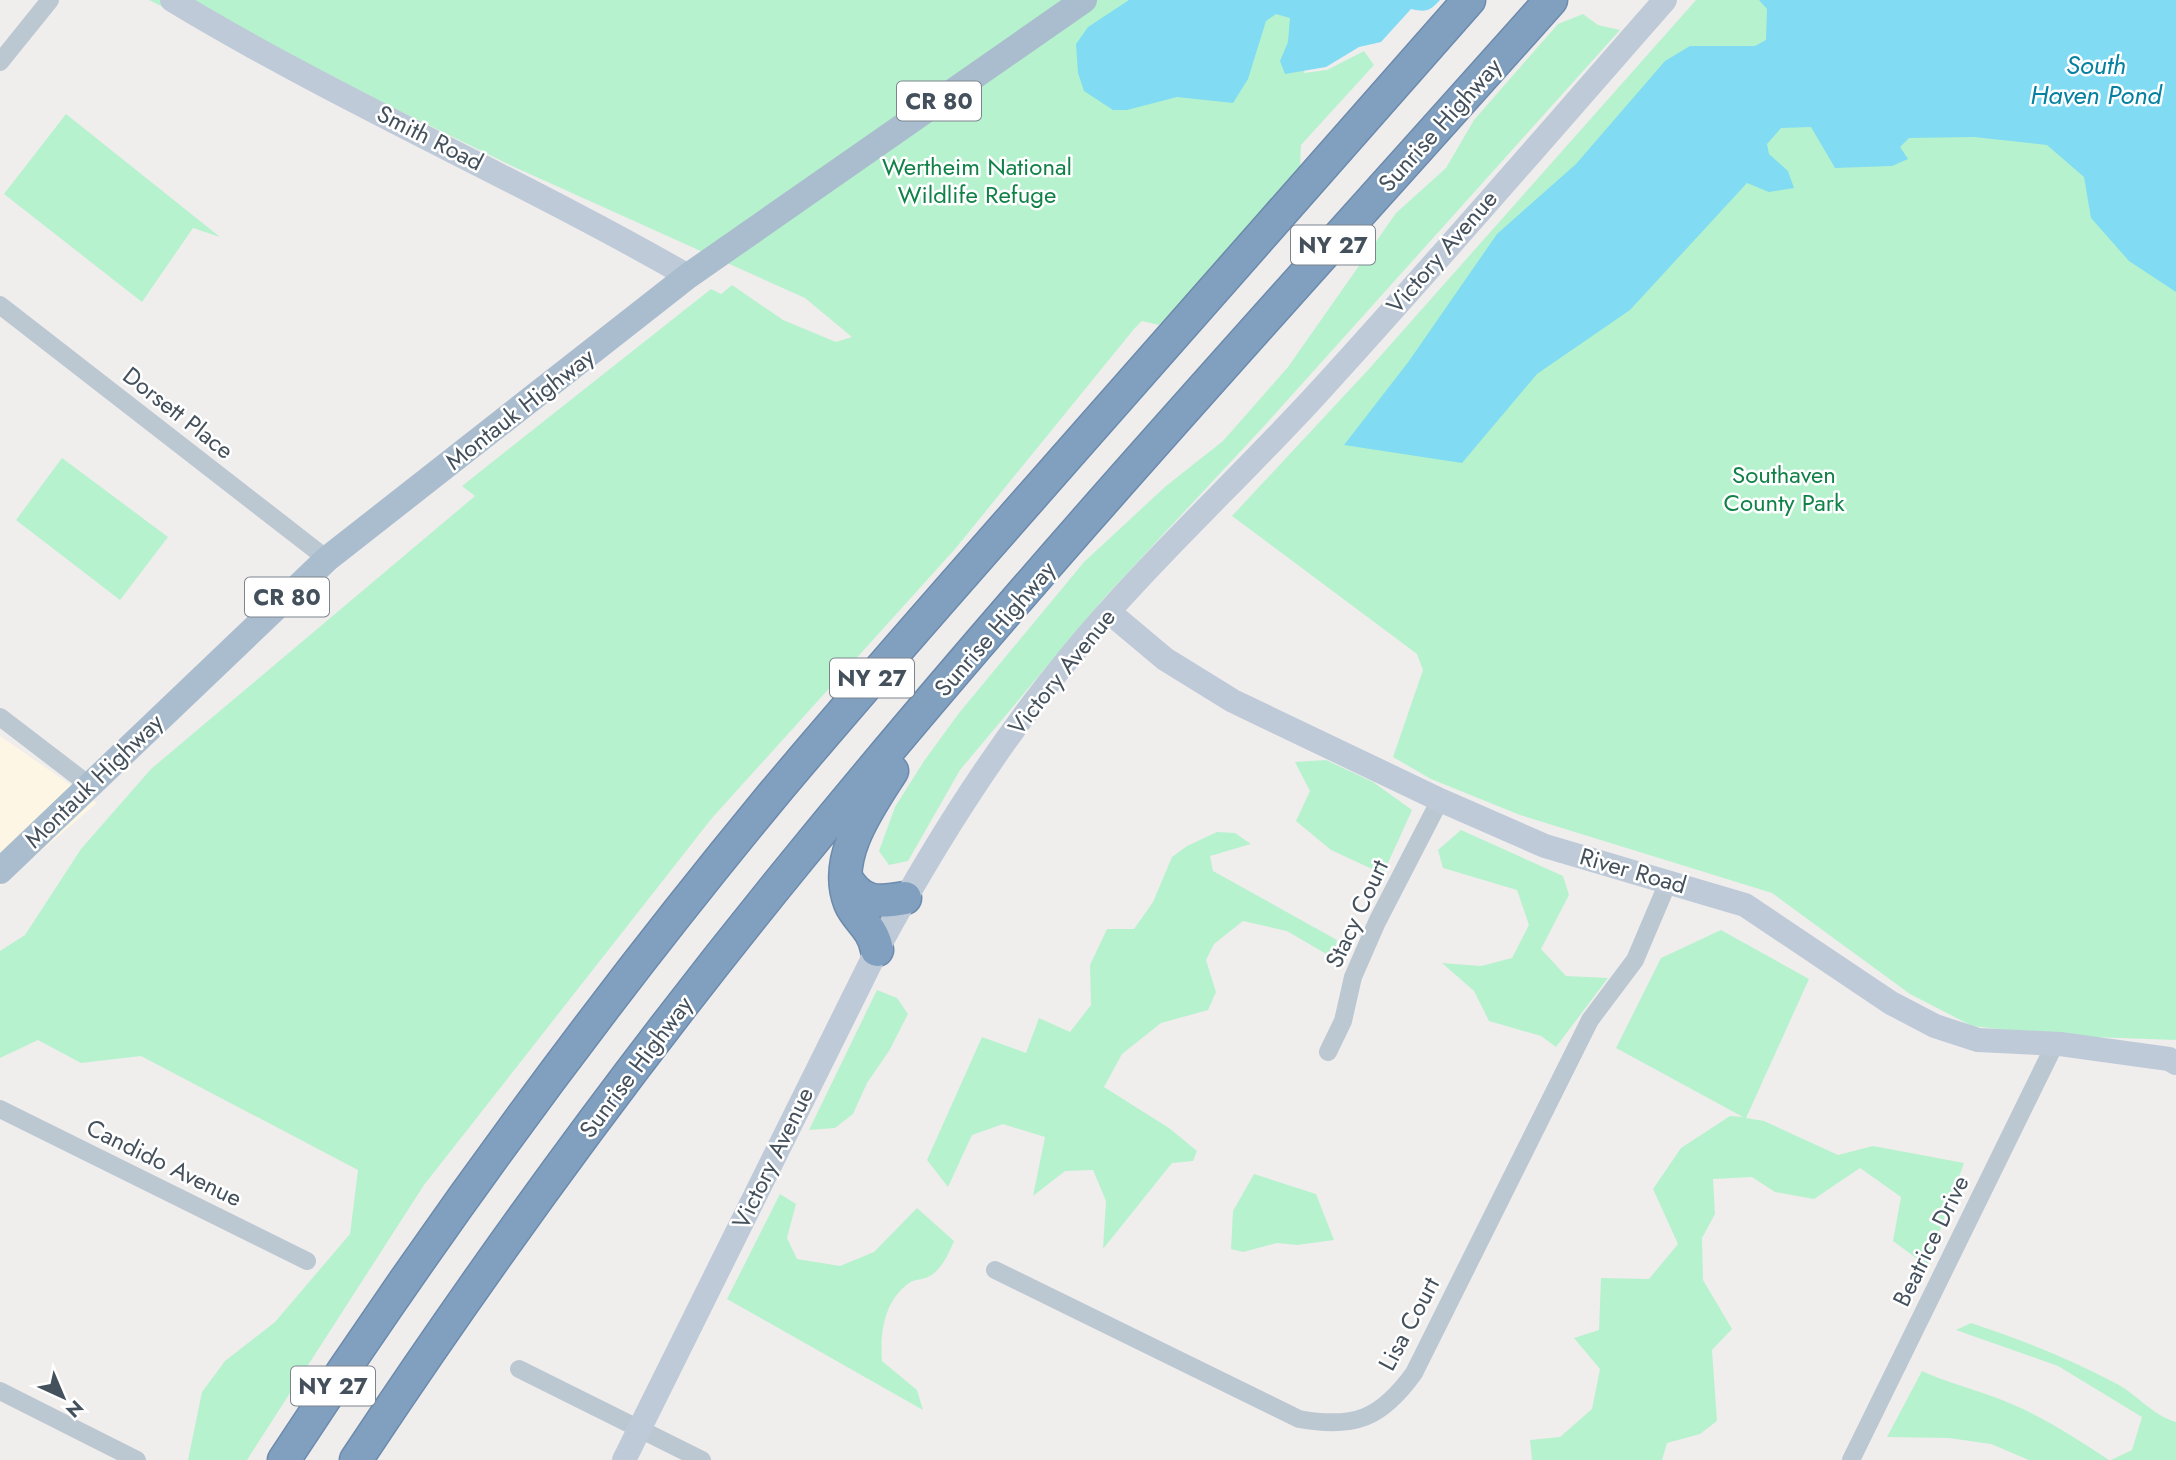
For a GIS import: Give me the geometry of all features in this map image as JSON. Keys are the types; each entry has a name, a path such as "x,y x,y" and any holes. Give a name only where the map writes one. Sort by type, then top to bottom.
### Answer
{"highway":[{"name":"NY 27","path":"284,1460 406,1280 554,1074 769,800 880,669 1469,0"},
{"name":"Sunrise Highway","path":"356,1460 556,1173 701,981 851,795 971,655 1551,0"},
{"path":"877,950 868,925 852,907 846,878 853,842 872,803 971,655"},
{"path":"846,878 856,892 867,900 885,902 905,898"}],"main road":[{"name":"Montauk Highway","path":"0,871 327,559 688,276 1084,0"}],"street":[{"path":"0,62 50,0"},
{"name":"Smith Road","path":"172,0 344,94 575,211 688,276"},
{"name":"Victory Avenue","path":"624,1460 877,950 905,898 995,757 1056,675 1109,612 1317,394 1665,0"},
{"name":"Dorsett Place","path":"0,305 327,559"},
{"name":"River Road","path":"1109,612 1165,659 1233,702 1440,800 1545,846 1668,880 1745,905 1891,1003 1935,1026 1978,1040 2055,1044 2169,1059 2176,1063"},
{"path":"0,717 89,785"},
{"name":"Stacy Court","path":"1328,1052 1343,1021 1353,977 1377,922 1440,800"},
{"name":"Lisa Court","path":"995,1270 1299,1419 1325,1424 1348,1423 1373,1415 1387,1406 1414,1373 1590,1020 1635,960 1668,880"},
{"name":"Beatrice Drive","path":"1851,1460 2055,1044"},
{"name":"Candido Avenue","path":"0,1109 307,1261"},
{"path":"519,1368 702,1460"},
{"path":"0,1391 137,1460"}],"shaded area":[{"path":"0,736 97,803 0,886"}],"green space":[{"name":"Wertheim National Wildlife Refuge","path":"149,0 1302,0 1311,18 1304,73 1327,70 1364,51 1374,65 1301,145 1300,169 1159,325 1142,321 1134,329 955,549 712,818 424,1185 247,1460 188,1460 202,1392 225,1361 275,1322 350,1234 358,1170 141,1056 81,1063 38,1040 0,1058 0,951 25,935 81,849 151,769 475,496 462,486 711,289 721,294 732,285 783,320 836,342 852,337 805,298 512,166 396,109 197,24"},
{"name":"Southaven County Park","path":"1696,0 2176,0 2176,1040 2065,1036 1972,1026 1910,994 1772,893 1520,815 1431,779 1393,757 1423,670 1417,654 1232,516 1368,370"},
{"path":"1583,14 1598,25 1620,30 1266,424 1104,598 960,770 908,861 889,865 879,851 895,807 959,713 1084,562 1166,486 1223,441 1288,367 1396,213 1446,168 1474,120 1558,24"},
{"path":"66,114 220,237 193,228 142,302 4,194"},
{"path":"62,458 168,537 120,600 16,520"},
{"path":"1326,760 1373,782 1412,810 1383,874 1331,850 1296,821 1310,791 1295,762"},
{"path":"1461,830 1563,876 1569,895 1541,949 1566,976 1608,978 1556,1047 1541,1036 1489,1021 1474,991 1442,963 1481,966 1512,958 1529,925 1517,890 1443,868 1438,850"},
{"path":"1217,832 1235,833 1251,844 1210,856 1213,871 1337,940 1333,958 1287,931 1243,921 1214,944 1206,960 1216,992 1208,1010 1161,1023 1122,1054 1104,1087 1169,1128 1197,1151 1193,1161 1172,1163 1103,1249 1106,1201 1093,1170 1065,1171 1033,1196 1045,1137 1003,1124 972,1135 948,1187 927,1160 982,1037 1026,1053 1039,1018 1070,1032 1091,1005 1090,965 1107,929 1134,929 1153,902 1172,857 1187,846"},
{"path":"1721,930 1809,979 1746,1118 1764,1121 1838,1155 1873,1146 1964,1163 1927,1266 1893,1241 1901,1197 1860,1168 1814,1199 1775,1192 1752,1177 1713,1179 1715,1214 1702,1238 1703,1280 1732,1329 1712,1350 1717,1421 1700,1434 1667,1443 1662,1460 1532,1460 1530,1440 1560,1437 1592,1409 1600,1369 1574,1338 1599,1330 1601,1278 1649,1279 1678,1244 1653,1189 1681,1148 1730,1116 1743,1117 1616,1048 1661,958"},
{"path":"877,990 897,998 908,1014 889,1051 867,1083 853,1114 835,1128 809,1130"},
{"path":"1254,1174 1316,1194 1334,1240 1297,1245 1277,1243 1243,1252 1231,1249 1233,1211"},
{"path":"780,1194 796,1204 787,1238 797,1259 840,1266 874,1252 917,1208 954,1241 945,1260 934,1273 911,1282 901,1290 889,1308 883,1328 882,1361 917,1390 923,1410 727,1299"},
{"path":"1971,1323 2045,1350 2099,1375 2125,1389 2160,1415 2176,1422 2176,1460 2111,1460 2132,1450 2142,1417 2058,1366 1956,1330"},
{"path":"1922,1371 1994,1397 2039,1417 2109,1460 2029,1460 1991,1444 1949,1438 1887,1437"}],"water":[{"path":"1129,0 1440,0 1427,10 1411,9 1381,42 1359,47 1326,67 1285,74 1280,61 1288,42 1290,18 1276,14 1266,21 1248,79 1233,103 1177,97 1127,110 1113,110 1084,91 1078,73 1076,44 1088,27"},
{"name":"South Haven Pond","path":"1759,0 2176,0 2176,292 2129,261 2091,218 2084,177 2047,145 1974,137 1909,138 1900,147 1908,159 1892,166 1835,168 1811,127 1781,128 1767,144 1769,154 1788,171 1794,188 1769,192 1747,183 1630,310 1537,374 1462,463 1344,445 1409,361 1497,234 1576,164 1665,61 1690,46 1755,46 1766,40 1767,9"}]}
